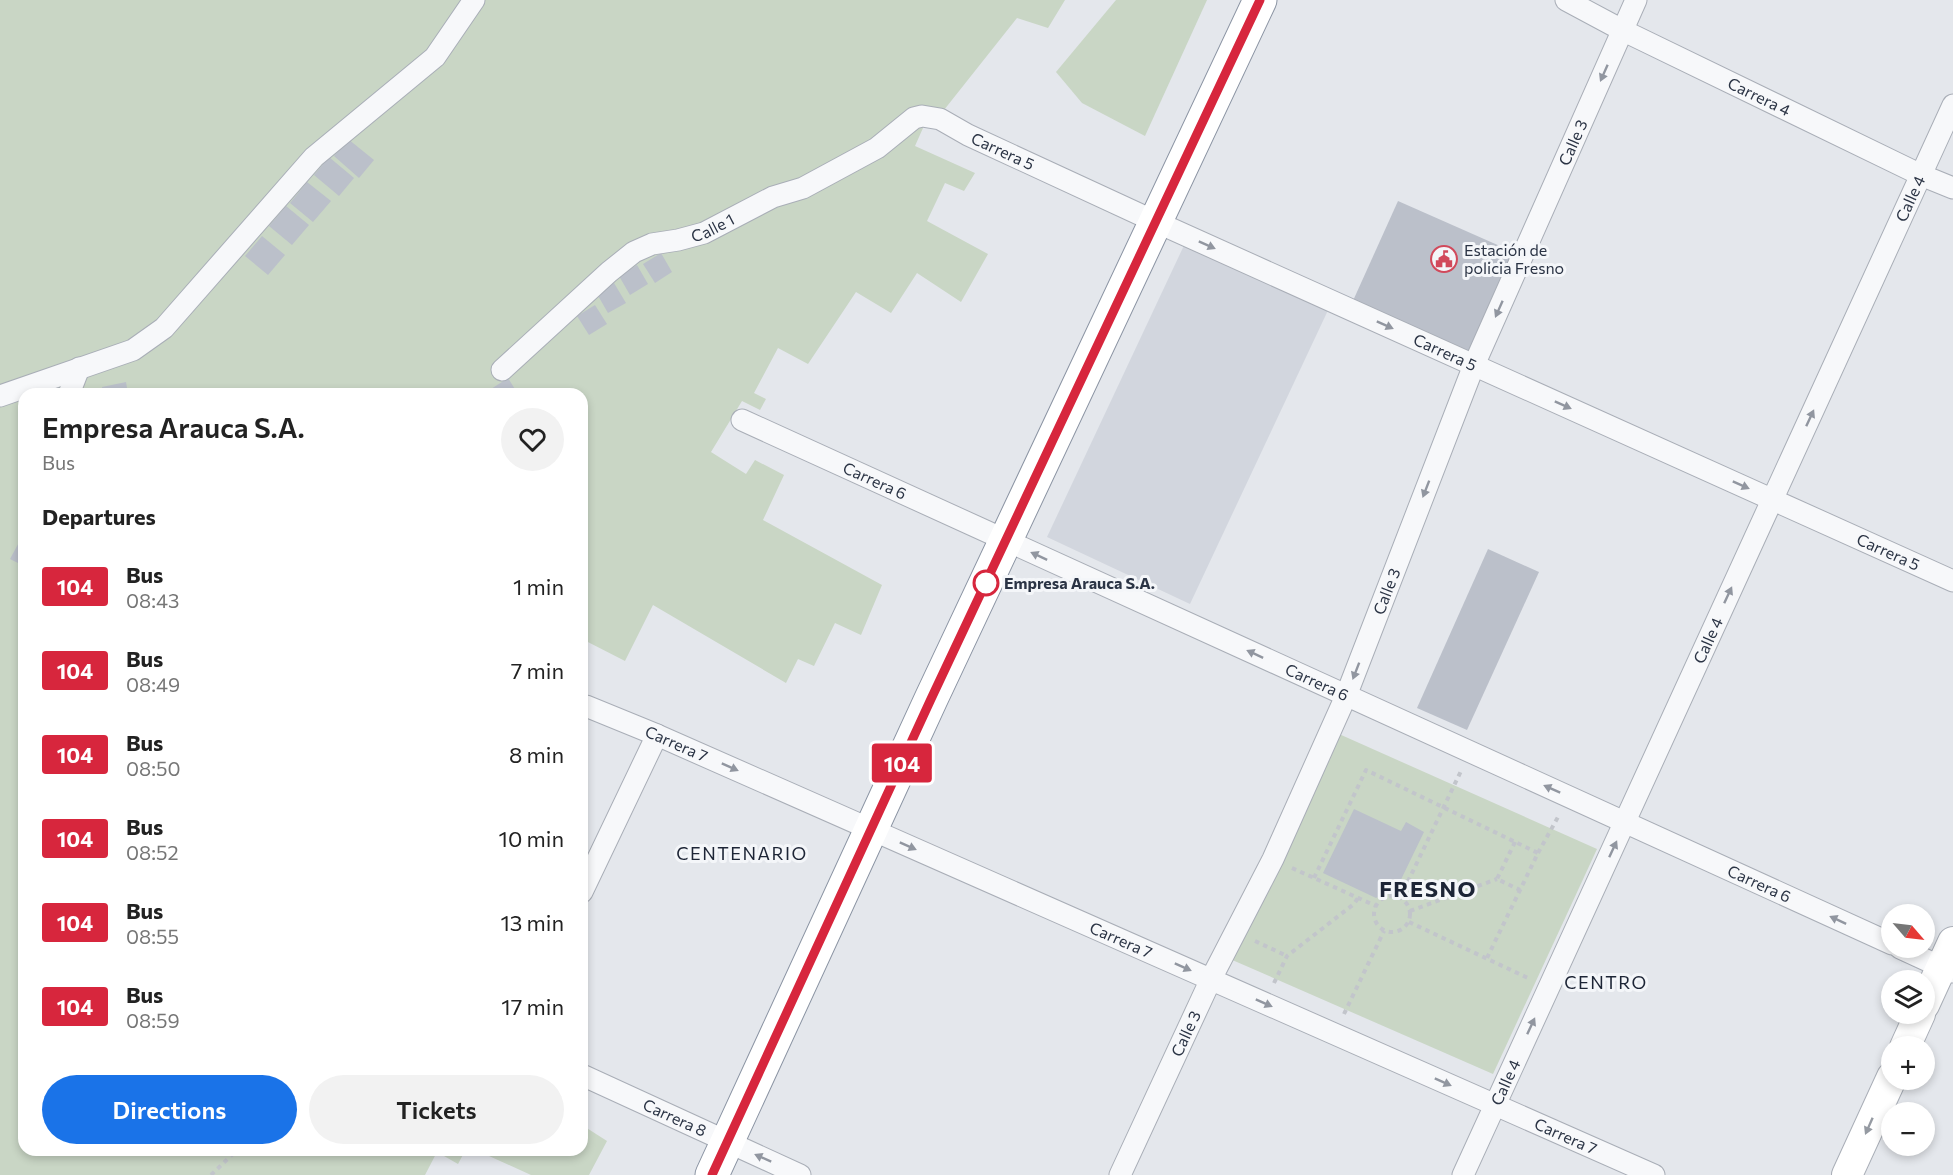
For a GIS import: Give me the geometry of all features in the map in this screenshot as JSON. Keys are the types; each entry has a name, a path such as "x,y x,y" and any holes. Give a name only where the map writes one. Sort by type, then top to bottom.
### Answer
{"highway":[{"path":"712,1175 1154,221 1260,0"}],"street":[{"path":"23,388 133,350 164,328 314,157 435,57 474,0"},
{"name":"Carrera 4","path":"1566,0 1921,175 1953,188"},
{"name":"Calle 3","path":"1120,1175 1211,979 1273,859 1347,696 1474,365 1636,0"},
{"name":"Calle 4","path":"1463,1175 1953,105"},
{"name":"Calle 1","path":"502,370 634,252 652,244 704,233 773,197 802,188 877,148 914,118 922,116 940,119"},
{"name":"Carrera 5","path":"940,119 968,135 1154,221 1953,581"},
{"path":"71,388 79,368"},
{"path":"0,396 18,390"},
{"name":"Carrera 6","path":"742,420 1881,939"},
{"name":"Carrera 7","path":"588,707 657,735 1654,1175"},
{"path":"588,879 657,735"},
{"path":"1935,985 1949,960"},
{"name":"Carrera 8","path":"588,1078 800,1175"},
{"path":"1847,1175 1886,1090"}],"path":[{"path":"1400,898 1470,752"},
{"path":"1314,878 1366,770 1538,853"},
{"path":"1487,958 1538,853 1569,797"},
{"path":"1410,911 1497,879 1515,842"},
{"path":"1273,859 1376,906"},
{"path":"1497,879 1520,890"},
{"path":"1386,897 1400,898 1406,902 1410,911 1409,922 1398,932 1384,931 1375,920 1376,906 1386,897"},
{"path":"1264,1003 1287,956 1358,898"},
{"path":"1409,922 1549,988"},
{"path":"1335,1034 1384,931"},
{"path":"1236,933 1287,956"},
{"path":"211,1175 231,1156"}],"shaded area":[{"path":"1187,239 1330,306 1190,604 1047,537"}],"green space":[{"path":"0,0 1065,0 1048,28 1017,18 944,110 927,119 915,146 975,173 964,191 945,183 927,221 988,254 961,302 917,273 891,313 856,292 808,364 778,348 754,393 766,399 760,410 742,401 711,452 746,474 755,460 784,475 763,520 882,585 861,635 835,623 814,666 798,659 786,683 653,605 625,661 588,642 588,388 18,388 18,1156 435,1156 425,1175 0,1175"},
{"path":"1116,0 1207,0 1145,136 1082,103 1056,72"},
{"path":"1339,734 1597,849 1493,1074 1230,959"},
{"path":"588,1129 607,1141 589,1175 531,1175 489,1156 588,1156"},
{"path":"444,1156 462,1156 458,1164"}],"building":[{"path":"348,139 374,160 359,178 334,156"},
{"path":"329,157 354,178 339,196 314,175"},
{"path":"307,182 331,201 313,222 290,203"},
{"name":"Estación de policia Fresno","path":"1398,201 1518,254 1471,357 1352,303"},
{"path":"286,206 309,225 292,245 269,226"},
{"path":"262,236 285,255 268,275 245,256"},
{"path":"661,253 672,272 655,283 643,264"},
{"path":"637,265 648,284 630,295 619,276"},
{"path":"614,283 626,303 608,313 597,294"},
{"path":"595,305 607,324 589,335 577,316"},
{"path":"508,378 514,388 493,388"},
{"path":"126,382 127,388 102,388"},
{"path":"18,544 18,563 10,559"},
{"path":"1488,549 1539,572 1467,730 1417,708"},
{"path":"1354,809 1401,831 1406,822 1424,832 1395,892 1387,892 1376,898 1323,873"}],"bus line":[{"name":"104","path":"712,1175 931,699 1260,0"}],"place":[{"name":"Estación de policia Fresno","path":"1444,259"},
{"name":"Empresa Arauca S.A.","path":"986,583"}],"district":[{"name":"CENTENARIO","path":"742,854"},
{"name":"FRESNO","path":"1428,889"},
{"name":"CENTRO","path":"1606,983"}]}
